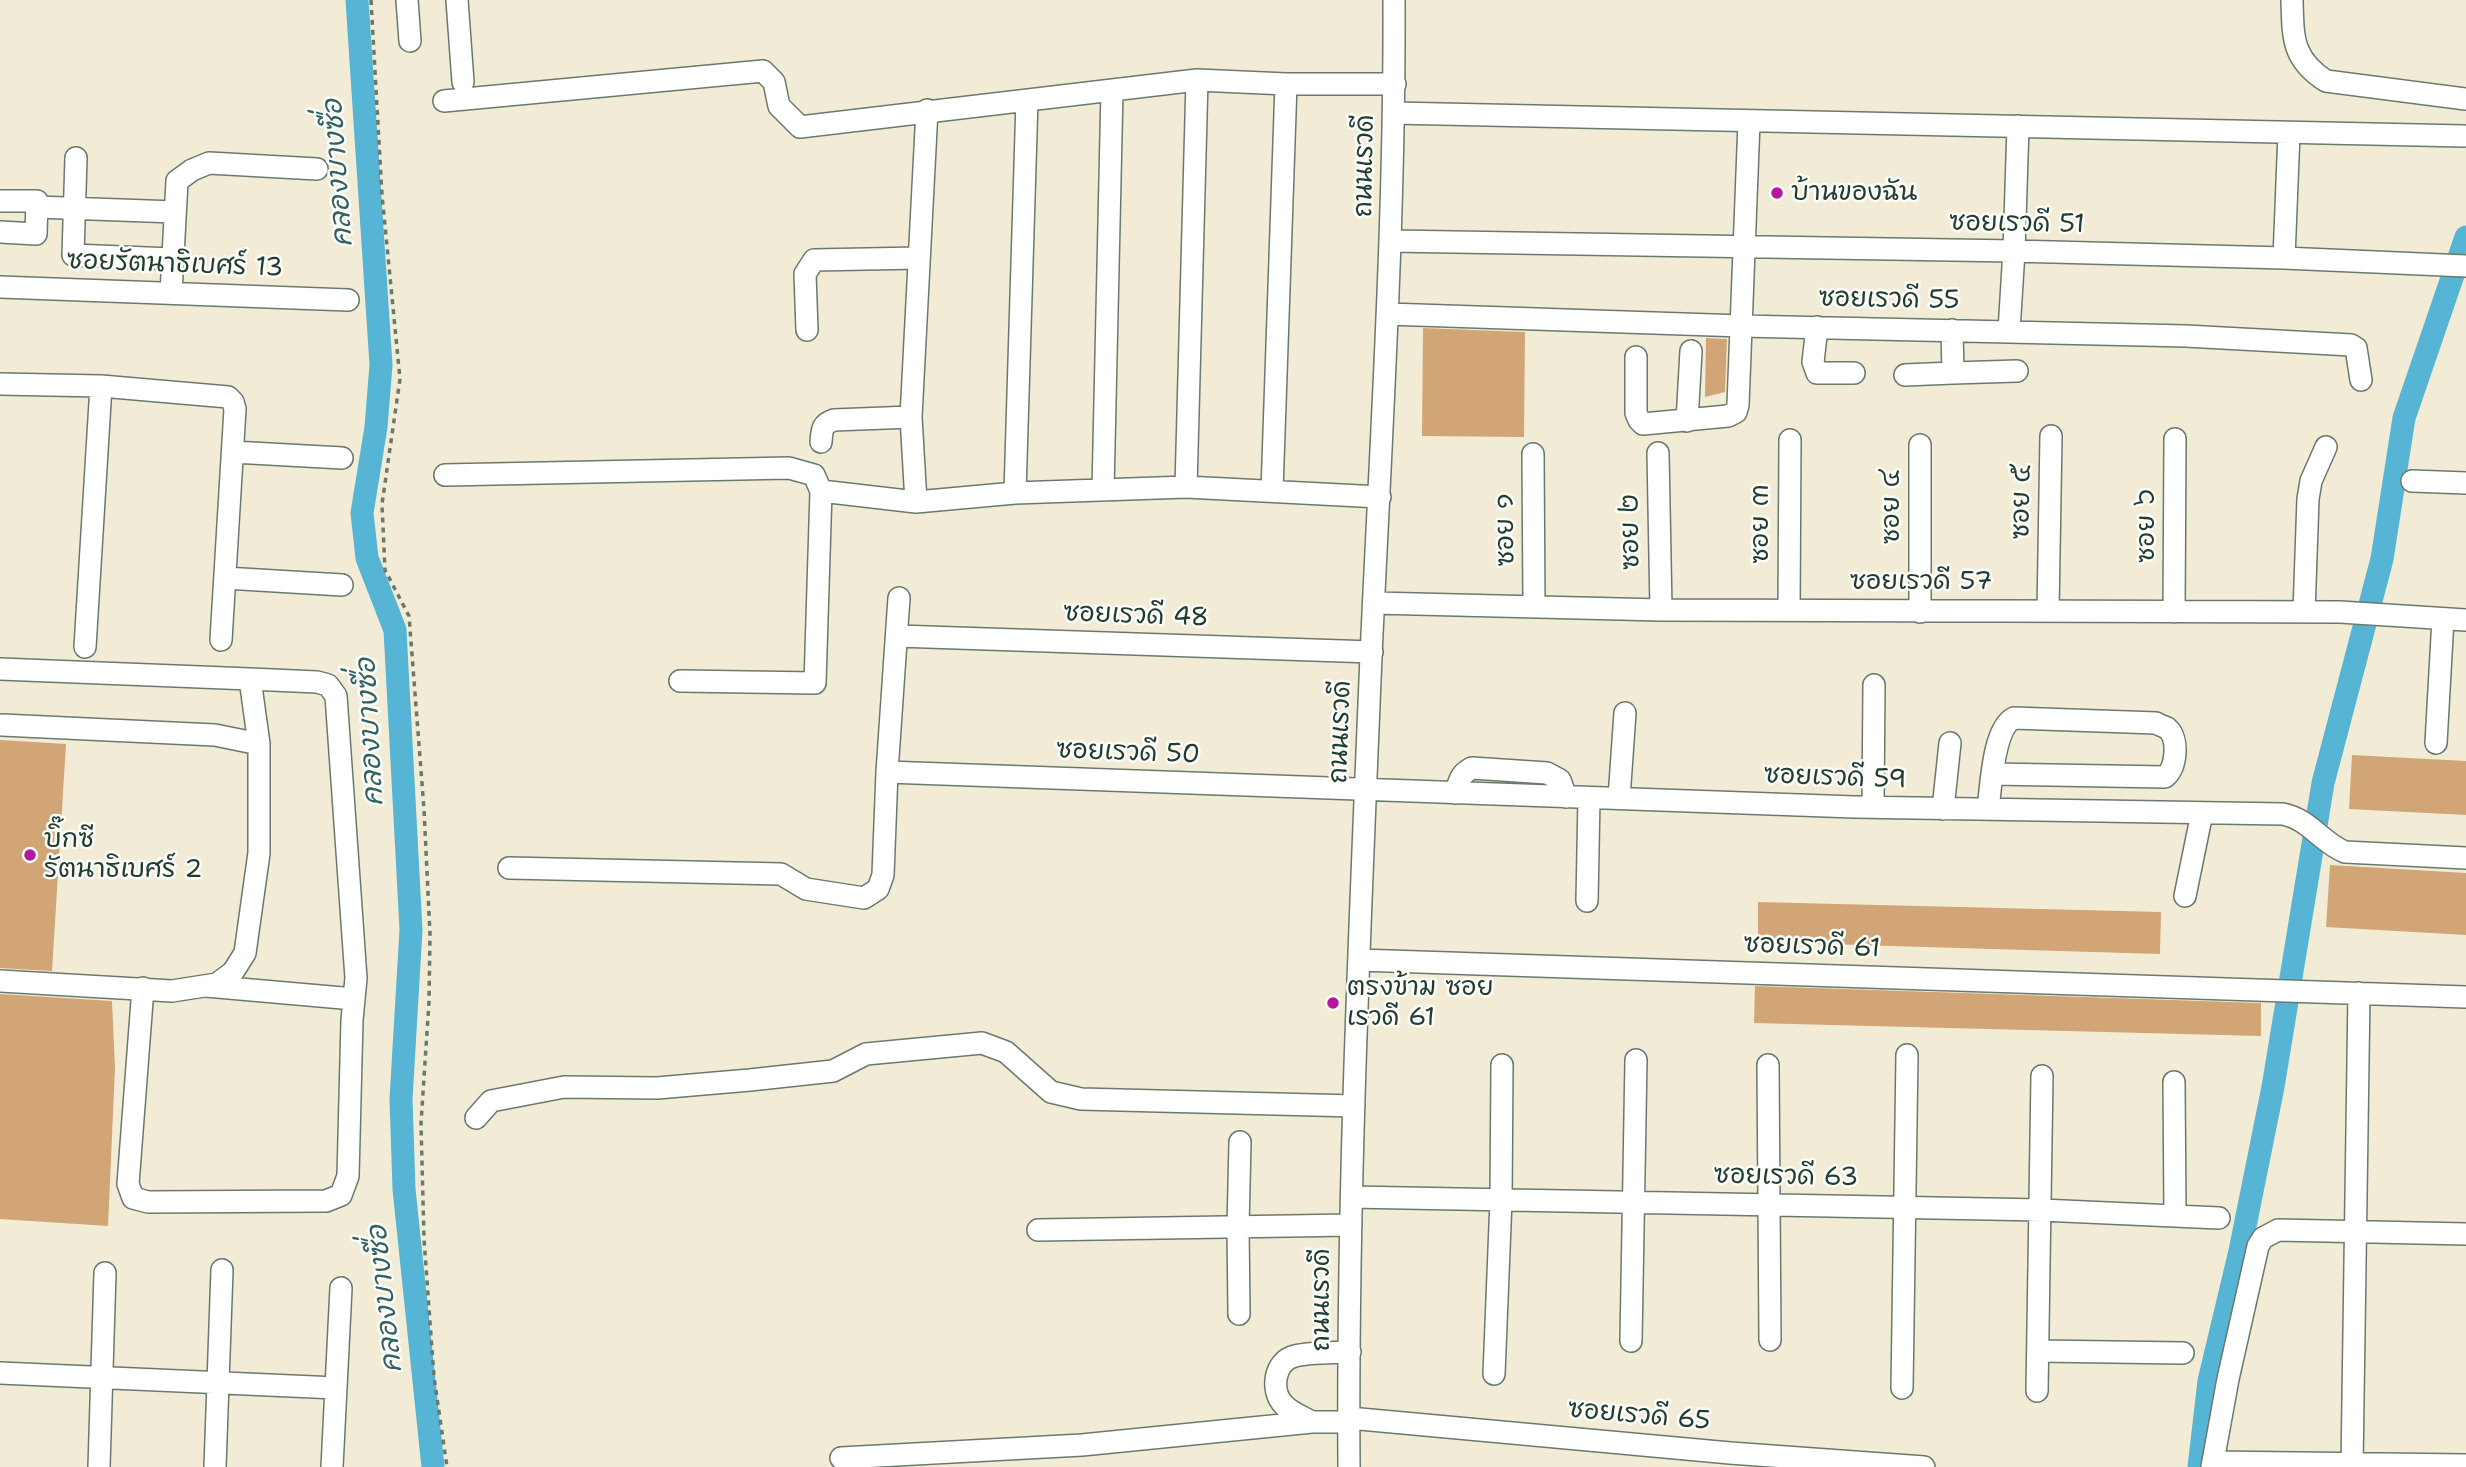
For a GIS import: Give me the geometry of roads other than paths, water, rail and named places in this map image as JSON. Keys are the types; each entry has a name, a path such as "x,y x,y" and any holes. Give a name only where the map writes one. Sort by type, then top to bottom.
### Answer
{"street":[{"path":"407,0 410,41"},
{"path":"457,0 463,82"},
{"name":"ถนนเรวดี","path":"1349,1467 1354,1106 1371,652 1391,241 1394,0"},
{"path":"2292,0 2293,34 2298,53 2310,71 2326,82 2457,97"},
{"path":"444,101 763,71 774,82 779,106 800,127 1198,80 1286,84 1395,84"},
{"path":"1186,487 1198,80"},
{"path":"1272,491 1286,84"},
{"path":"1102,490 1112,90"},
{"path":"1015,493 1027,100"},
{"path":"916,502 911,416 927,110"},
{"path":"1394,113 2464,136"},
{"path":"1636,357 1636,413 1639,420 1651,425 1728,416 1736,412 1742,326 1749,122"},
{"path":"2009,331 2018,126"},
{"path":"2284,258 2289,133"},
{"path":"76,158 73,255 172,259"},
{"path":"171,293 177,181 192,170 209,163 317,169"},
{"path":"0,201 37,201 36,234 0,232"},
{"path":"37,207 175,212"},
{"name":"ซอยเรวดี 51","path":"1391,241 2014,251 2284,258 2466,267"},
{"path":"807,330 805,274 814,260 919,258"},
{"name":"ซอยรัตนาธิเบศร์ 13","path":"0,287 348,300"},
{"name":"ซอยเรวดี 55","path":"1388,314 1742,326 2229,337 2351,345 2356,348 2358,354 2361,380"},
{"path":"1817,327 1813,362 1817,373 1853,373"},
{"path":"1952,330 1953,373"},
{"path":"1687,421 1691,351"},
{"path":"1905,375 2017,371"},
{"path":"0,384 101,386 228,397 233,402 233,452 221,640"},
{"path":"85,647 101,386"},
{"path":"821,442 825,423 834,420 911,416"},
{"name":"ซอย ๕","path":"2048,611 2051,436"},
{"name":"ซอย ๖","path":"2174,612 2175,439"},
{"name":"ซอย ๓","path":"1789,609 1790,440"},
{"name":"ซอย ๔","path":"1920,445 1920,611"},
{"path":"2304,612 2308,499 2311,481 2326,447"},
{"path":"233,452 342,458"},
{"name":"ซอย ๒","path":"1658,453 1661,610"},
{"name":"ซอย ๑","path":"1533,454 1534,606"},
{"path":"445,475 789,468 814,475 821,491 814,683 680,681"},
{"path":"2412,481 2466,482"},
{"path":"821,491 916,502 1015,493 1186,487 1380,497"},
{"path":"225,578 342,585"},
{"path":"509,868 781,874 806,889 864,898 878,889 883,875 887,772 900,598"},
{"name":"ซอยเรวดี 57","path":"1375,603 1661,610 2340,612 2466,620"},
{"path":"2436,743 2443,619"},
{"name":"ซอยเรวดี 48","path":"898,636 1371,652"},
{"path":"0,669 317,682 328,685 335,696 356,978 348,1176 341,1195 326,1201 148,1202 134,1198 128,1184 143,988"},
{"path":"0,981 172,990 217,984 233,971 245,953 259,853 259,744 250,679"},
{"path":"1873,807 1874,685"},
{"path":"1619,799 1625,713"},
{"path":"1988,809 1993,774 2003,727 2014,718 2156,723 2166,727 2174,737 2174,763 2165,777 1993,774"},
{"path":"2,725 215,735 259,744"},
{"path":"1943,809 1950,743"},
{"name":"ซอยเรวดี 50","path":"887,772 1367,790"},
{"name":"ซอยเรวดี 59","path":"1367,790 1943,809 2283,814 2300,820 2330,844 2345,852 2466,858"},
{"path":"1587,901 1589,798"},
{"path":"2185,896 2202,813"},
{"name":"ซอยเรวดี 61","path":"1359,960 2466,997"},
{"path":"205,986 354,999"},
{"path":"2352,1466 2359,993"},
{"path":"476,1118 491,1101 564,1087 657,1088 750,1080 833,1071 866,1054 982,1043 1006,1052 1051,1091 1080,1098 1354,1106"},
{"path":"1902,1388 1908,1055"},
{"path":"1631,1341 1636,1060"},
{"path":"1494,1374 1501,1200 1502,1065"},
{"path":"1769,1065 1770,1340"},
{"path":"2037,1391 2042,1076"},
{"path":"2174,1082 2175,1215"},
{"path":"1239,1314 1240,1142"},
{"name":"ซอยเรวดี 63","path":"1352,1197 1633,1204 1904,1206 2219,1218"},
{"path":"1038,1230 1351,1225"},
{"path":"2466,1234 2278,1230 2263,1238 2258,1246 2212,1464 2466,1465"},
{"path":"215,1467 222,1270"},
{"path":"99,1467 105,1273"},
{"path":"332,1467 341,1287"},
{"path":"2039,1351 2183,1353"},
{"path":"1312,1422 1285,1407 1278,1397 1275,1384 1277,1371 1284,1362 1294,1356 1350,1352"},
{"path":"0,1373 336,1388"},
{"name":"ซอยเรวดี 65","path":"841,1458 1082,1445 1349,1420 1924,1467"}],"waterway":[{"name":"คลองบางซื่อ","path":"357,0 381,365 376,427 362,513 367,558 395,630 411,930 401,1099 404,1189 433,1467"},
{"path":"2199,1467 2209,1381 2240,1251 2273,1087 2323,783 2382,559 2404,418 2466,237"}],"place":[{"name":"บ้านของฉัน","path":"1777,193"},
{"name":"บิ๊กซี รัตนาธิเบศร์ 2","path":"30,855"},
{"name":"ตรงข้าม ซอย เรวดี 61","path":"1333,1003"}]}
